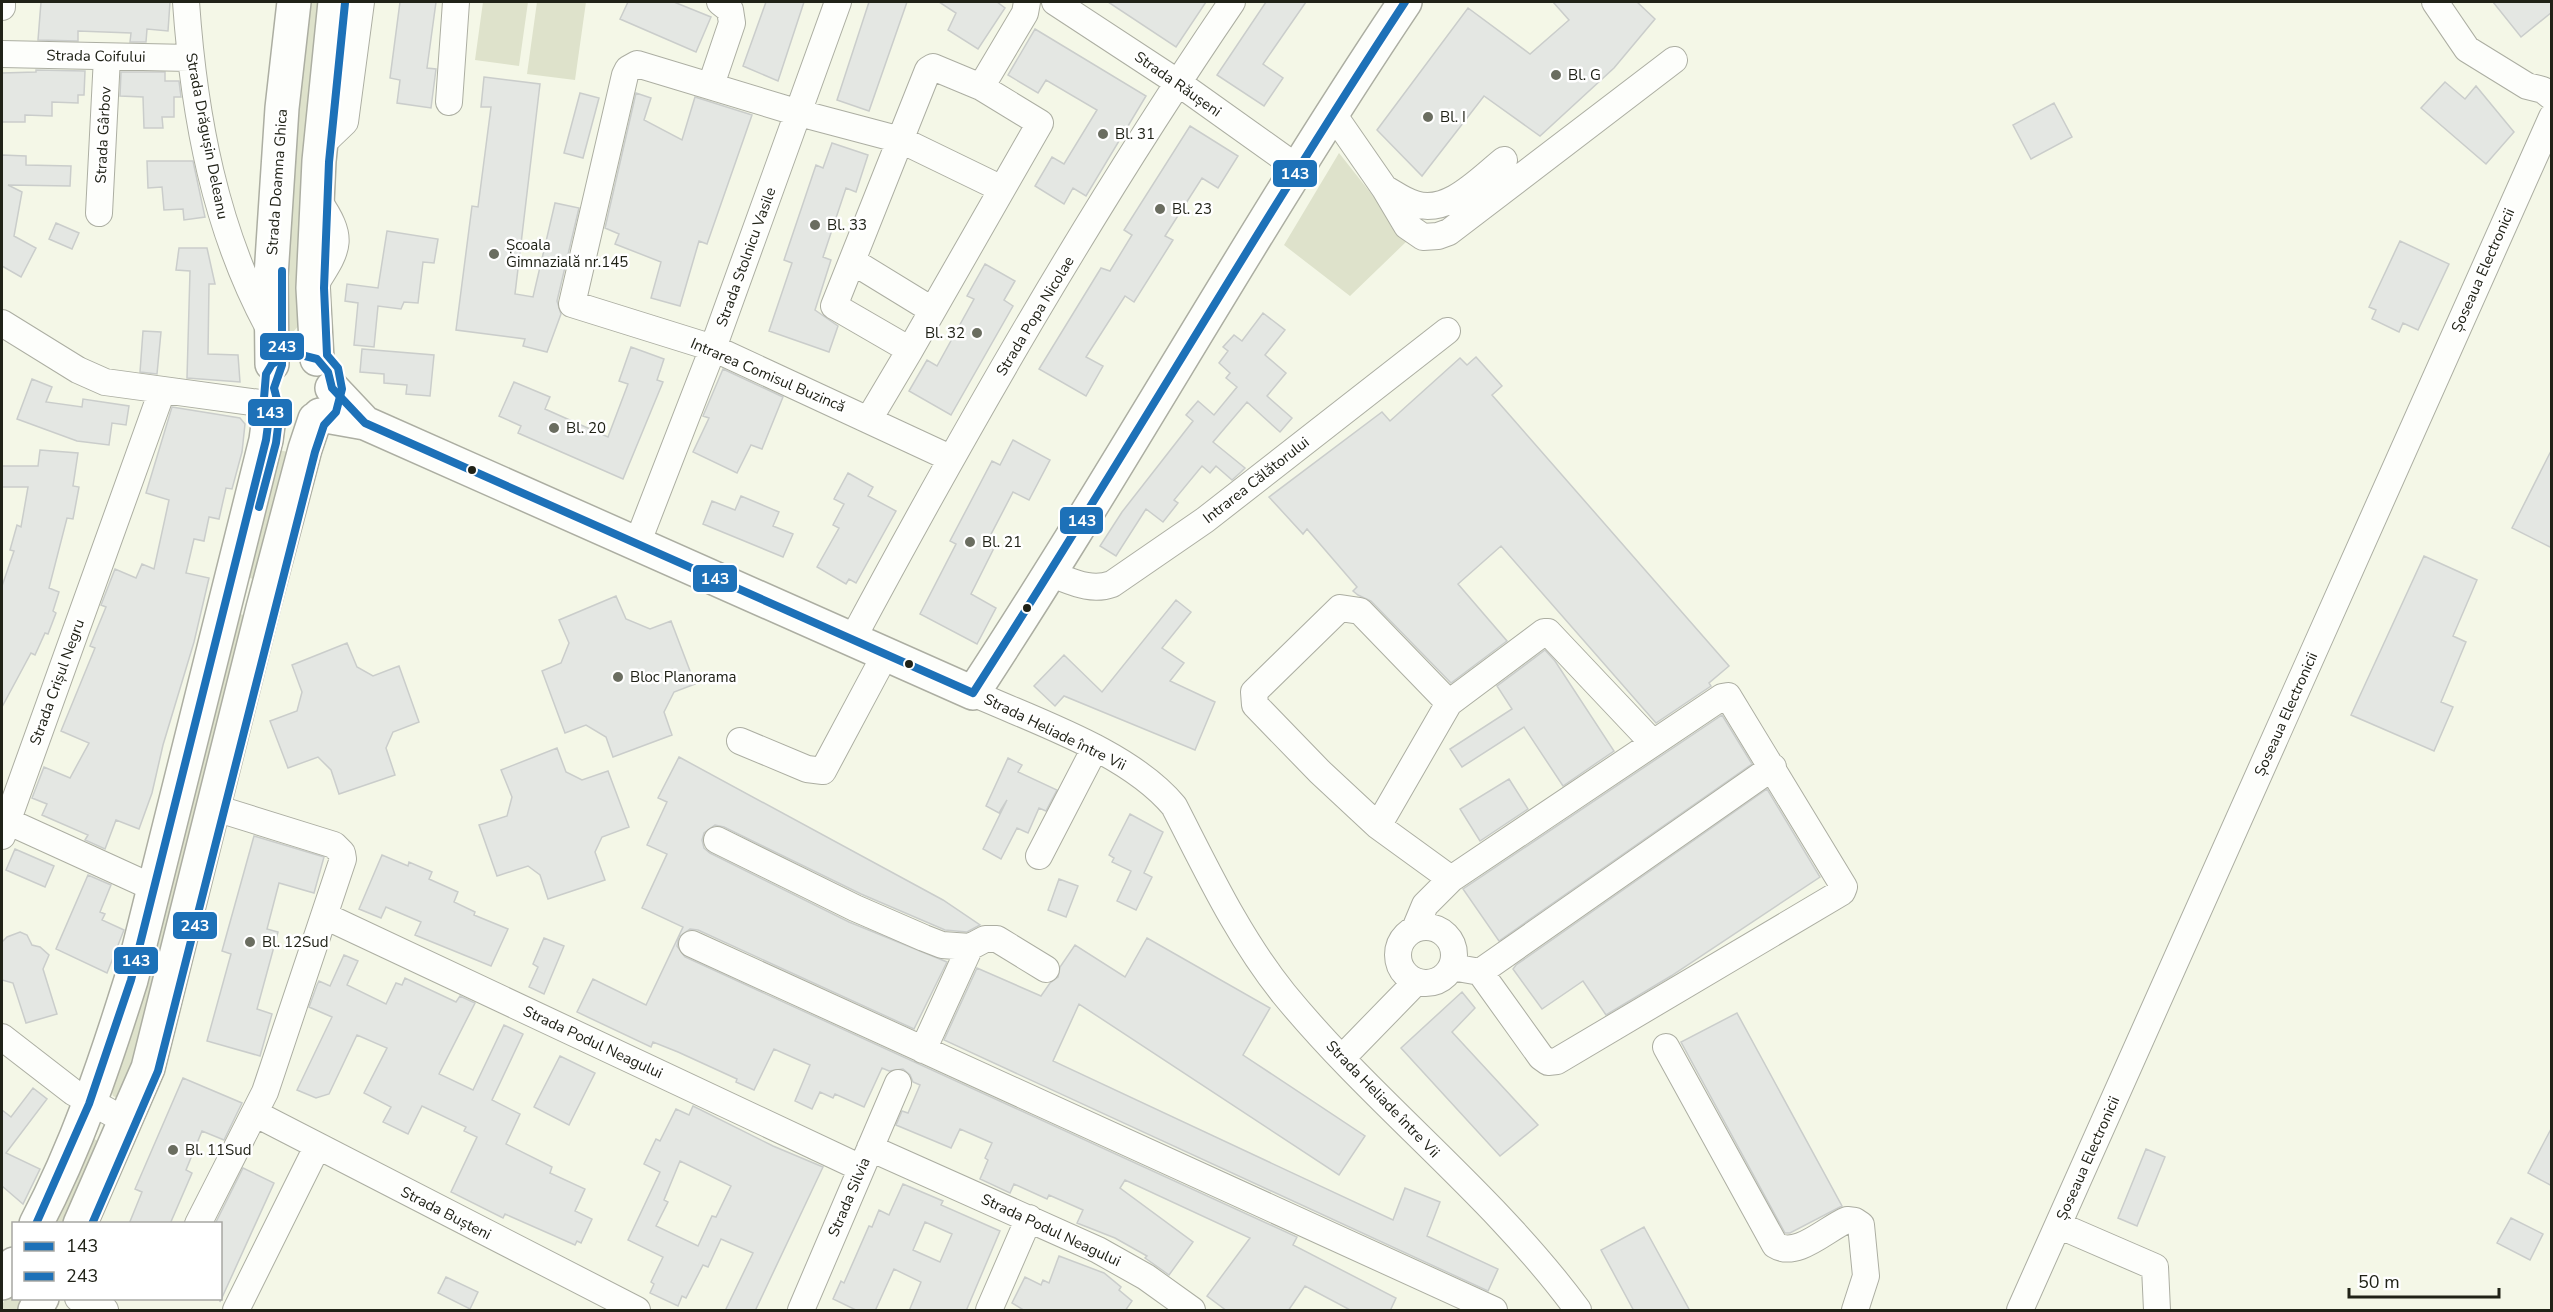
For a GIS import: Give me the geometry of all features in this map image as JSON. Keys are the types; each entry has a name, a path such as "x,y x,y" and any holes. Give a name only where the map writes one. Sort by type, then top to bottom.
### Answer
{"main road":[{"name":"Strada Doamna Ghica","path":"37,1222 59,1177 109,1052 131,980 266,441 268,407 263,387 272,348 282,108 294,2"},
{"path":"317,359 313,288 321,145 335,2"},
{"path":"974,693 1051,574 1333,114 1406,2"},
{"path":"81,1222 148,1068 304,449 322,408 328,372 317,359 272,348"},
{"path":"268,407 279,418 304,423 322,408"},
{"name":"Strada Heliade între Vii","path":"322,408 365,423 974,693"},
{"path":"226,597 263,608"},
{"path":"2,1283 12,1267"}],"street":[{"path":"2,2 2,7"},
{"name":"Strada Drăgușin Deleanu","path":"186,2 190,58 220,216 272,348"},
{"path":"321,145 345,122 361,2"},
{"path":"449,102 456,2"},
{"path":"711,85 732,23 730,10 720,2"},
{"name":"Strada Stolnicu Vasile","path":"637,544 713,348 838,2"},
{"path":"981,87 1025,13 1027,2"},
{"name":"Strada Răușeni","path":"1055,2 1177,82 1299,169"},
{"name":"Strada Popa Nicolae","path":"852,640 950,458 1177,82 1232,2"},
{"path":"2435,2 2468,49 2527,86 2542,90 2552,97"},
{"name":"Strada Coifului","path":"2,54 190,58"},
{"name":"Strada Gârbov","path":"99,213 107,57"},
{"path":"1333,114 1385,189 1407,226 1415,234 1423,237 1438,236 1458,225 1674,60"},
{"name":"Intrarea Comisul Buzincă","path":"950,458 713,348 572,304 628,69 637,64 644,64 799,113 901,140 1002,189"},
{"path":"869,419 910,350 1040,123 981,87 933,67 928,70 834,306 910,350"},
{"name":"Șoseaua Electronicii","path":"2020,1311 2552,117"},
{"path":"1385,189 1416,205 1429,207 1442,205 1504,159"},
{"path":"852,261 932,310"},
{"path":"2,323 90,376 120,385 268,407"},
{"name":"Intrarea Călătorului","path":"1051,574 1088,587 1101,588 1112,584 1205,520 1447,331"},
{"name":"Strada Crișul Negru","path":"154,888 4,829 162,391"},
{"path":"1449,703 1360,611 1347,607 1340,608 1254,692 1253,700 1258,709 1378,826 1451,879"},
{"path":"1378,826 1449,703 1544,632 1548,632 1652,742"},
{"path":"740,741 807,769 823,771 885,655"},
{"name":"Strada Heliade între Vii","path":"974,693 1095,748 1144,776 1174,806 1249,946 1284,993 1342,1058 1524,1245 1578,1311"},
{"path":"1415,929 1425,905 1451,879 1652,742 1722,697 1728,696 1843,881 1842,892 1557,1061 1548,1062 1541,1057 1480,972 1452,967"},
{"path":"1039,856 1095,748"},
{"path":"1480,972 1773,767"},
{"path":"199,1222 256,1114 342,865 342,853 339,849 212,807"},
{"path":"717,840 855,908 924,938 942,945 970,947 985,939 997,939 1046,969"},
{"name":"Strada Podul Neagului","path":"325,916 865,1158 1029,1218 1124,1263 1192,1311"},
{"path":"1426,926 1437,929 1447,936 1453,945 1452,967 1437,982 1416,982 1406,976 1400,966 1397,955 1400,944 1406,935 1415,929 1426,926"},
{"path":"692,944 1494,1311"},
{"path":"924,1050 970,947"},
{"path":"1342,1058 1416,982"},
{"path":"2,1037 89,1102 126,1121"},
{"path":"1666,1047 1775,1245 1782,1249 1792,1249 1847,1220 1861,1225 1866,1276 1855,1311"},
{"name":"Strada Silvia","path":"801,1311 898,1083"},
{"name":"Strada Bușteni","path":"256,1114 637,1311"},
{"path":"232,1304 317,1147"},
{"path":"988,1311 1029,1218"},
{"path":"2058,1225 2155,1267 2157,1311"}],"green space":[{"path":"304,2 323,2 300,324 294,331 285,331 288,158"},
{"path":"483,2 528,2 519,66 475,60"},
{"path":"537,2 586,2 575,80 527,74"},
{"path":"1339,153 1408,240 1350,296 1284,245"},
{"path":"279,450 288,452 254,579 244,577"},
{"path":"235,613 244,615 143,1049 121,1100 113,1096 110,1087"},
{"path":"92,1138 100,1142 68,1222 48,1222"},
{"path":"12,1286 12,1300 28,1300 22,1310 2,1310 2,1305"}],"building":[{"path":"41,2 170,2 168,31 147,29 146,42 130,42 131,33 78,31 78,41 38,40"},
{"path":"400,2 436,2 427,68 436,69 431,108 397,103 400,80 390,78"},
{"path":"628,2 674,2 711,17 696,52 620,19"},
{"path":"766,2 804,2 778,81 743,66"},
{"path":"869,2 907,2 869,111 837,100"},
{"path":"939,2 997,2 1005,8 978,49 948,30 956,13"},
{"path":"1108,2 1206,2 1176,47"},
{"path":"1266,2 1306,2 1263,64 1283,78 1264,106 1217,75"},
{"path":"1553,2 1637,2 1655,19 1614,68 1540,136 1484,96 1422,176 1377,130 1468,8 1530,54 1569,20"},
{"path":"2493,2 2552,2 2552,12 2521,37"},
{"path":"1035,29 1146,96 1086,196 1073,188 1064,204 1035,186 1052,157 1064,164 1097,110 1046,80 1038,93 1008,75"},
{"path":"36,70 85,71 84,95 78,95 78,103 52,102 52,116 25,115 25,122 2,122 2,73 36,72"},
{"path":"121,72 165,72 165,81 179,81 181,97 174,97 174,117 162,117 163,128 144,128 143,97 120,96"},
{"path":"484,77 540,84 515,294 533,297 555,203 579,208 557,301 561,314 547,352 523,346 525,339 456,330 472,206 478,207 491,107 481,107"},
{"path":"2445,82 2465,99 2476,86 2514,132 2486,164 2421,108"},
{"path":"580,93 599,98 583,158 564,153"},
{"path":"636,93 651,98 644,120 682,140 695,97 752,115 707,244 699,241 680,306 651,298 661,262 615,244 619,234 605,228"},
{"path":"2054,103 2072,137 2031,159 2013,125"},
{"name":"Bl. 23","path":"1190,126 1238,156 1218,188 1202,178 1165,236 1173,240 1134,302 1125,296 1086,357 1103,366 1086,396 1039,369 1101,268 1110,271 1132,235 1124,230"},
{"name":"Bl. 33","path":"832,143 868,155 856,192 846,188 823,257 831,260 815,310 838,326 829,352 769,331 792,263 784,260 816,165 823,168"},
{"path":"2,155 26,156 26,165 71,166 70,186 8,185 22,192 14,236 36,248 21,277 2,266"},
{"path":"147,161 193,161 205,217 184,220 183,209 164,210 162,187 148,188"},
{"path":"56,223 79,233 72,249 49,239"},
{"path":"387,231 438,239 434,263 423,262 418,303 404,302 401,309 378,306 374,347 354,345 358,303 345,301 347,284 378,288"},
{"path":"2400,241 2449,264 2418,330 2403,323 2399,332 2372,319 2376,310 2369,307"},
{"path":"179,248 207,248 215,284 209,284 208,354 238,355 240,382 187,378 190,271 176,270"},
{"name":"Bl. 32","path":"985,264 1015,281 1004,300 1013,306 951,415 909,391 927,360 937,366 974,299 967,296"},
{"path":"1263,313 1285,330 1265,355 1286,373 1267,396 1292,418 1280,432 1247,402 1213,442 1245,468 1241,472 1232,480 1216,466 1210,473 1202,466 1174,500 1178,503 1163,522 1146,509 1116,556 1100,546 1122,512 1193,421 1186,415 1198,401 1214,415 1237,387 1226,378 1230,373 1219,363 1228,351 1223,347 1234,335 1242,341"},
{"path":"143,331 161,332 157,374 140,372"},
{"name":"Bl. 20","path":"631,347 664,359 657,380 663,382 623,479 518,433 521,426 499,416 514,382 550,397 545,409 608,437 628,384 619,381"},
{"path":"362,349 434,355 430,396 406,394 407,385 384,383 384,374 360,372"},
{"path":"1476,357 1502,386 1492,395 1729,666 1709,683 1711,686 1656,723 1501,546 1458,584 1507,641 1451,683 1371,601 1353,591 1357,587 1307,529 1303,534 1269,497 1382,412 1390,421 1460,358 1467,365"},
{"path":"723,369 783,397 762,449 751,445 737,473 693,452 709,418 703,416"},
{"path":"32,379 52,387 46,402 82,407 83,399 129,406 126,425 112,423 109,445 77,441 17,419"},
{"path":"172,407 240,418 245,424 242,452 232,489 226,488 219,519 209,517 204,541 194,539 186,573 209,578 194,642 163,745 152,793 139,829 116,820 105,849 85,840 88,835 42,815 47,804 32,798 44,767 70,778 89,743 61,731 95,648 90,646 106,607 101,605 115,569 136,578 142,564 154,569 169,500 146,493"},
{"name":"Bl. 21","path":"1013,440 1050,460 1029,500 1013,492 986,544 994,548 971,594 996,608 977,644 920,614 956,544 950,541 992,461 1000,465"},
{"path":"2552,449 2552,548 2512,528"},
{"path":"40,450 78,453 73,486 79,487 73,519 67,518 49,588 59,592 53,611 56,613 48,634 45,633 35,655 31,653 2,707 2,586 14,551 10,550 17,525 21,527 28,487 2,487 2,466 38,466"},
{"path":"848,473 873,487 868,496 896,511 856,583 849,579 846,584 817,567 839,528 833,525 844,504 834,499"},
{"path":"741,496 779,512 773,526 793,534 783,557 703,524 712,501 735,510"},
{"path":"2424,556 2477,580 2453,636 2466,642 2441,702 2453,707 2434,751 2351,715"},
{"name":"Bloc Planorama","path":"616,596 626,619 650,629 671,621 695,684 674,692 664,712 672,735 613,757 606,737 586,725 565,733 542,671 561,663 569,643 559,620"},
{"path":"1176,600 1191,612 1162,648 1184,663 1170,681 1215,702 1195,750 1064,696 1055,706 1034,686 1064,655 1102,692"},
{"path":"347,643 357,667 373,676 399,666 419,722 393,732 386,748 395,775 339,794 331,770 318,757 288,768 270,721 297,711 302,692 292,665"},
{"path":"1545,650 1555,661 1614,751 1563,786 1524,727 1462,767 1450,749 1512,709 1497,686"},
{"path":"1722,715 1752,764 1499,941 1463,889"},
{"path":"557,748 566,772 582,780 608,771 629,827 602,837 595,852 605,880 548,899 540,875 528,866 497,876 479,825 507,816 512,797 501,770"},
{"path":"679,757 943,900 980,925 967,932 945,930 861,894 724,827 715,825 704,833 702,840 704,848 710,853 849,922 947,962 914,1029 698,930 690,929 679,937 677,946 685,957 1297,1237 1293,1245 1396,1298 1390,1311 1352,1311 1305,1286 1288,1311 1227,1311 1207,1296 1250,1238 1125,1180 1120,1188 1193,1242 1169,1275 1145,1258 1147,1256 1115,1238 1077,1223 1083,1210 1049,1195 1047,1199 1014,1184 1010,1193 980,1179 988,1160 985,1158 992,1143 960,1129 951,1148 896,1125 902,1111 908,1113 920,1085 913,1082 910,1075 903,1069 889,1071 882,1068 864,1107 835,1094 833,1098 820,1092 812,1109 795,1101 810,1065 774,1049 754,1090 736,1082 737,1079 678,1052 653,1042 651,1047 577,1012 593,979 646,1005 683,927 642,908 667,854 647,845 667,802 658,798"},
{"path":"1008,758 1022,765 1018,772 1057,790 1046,811 1039,808 1028,833 1017,828 1001,859 983,849 1007,800 999,813 986,806"},
{"path":"1509,779 1528,809 1480,841 1460,809"},
{"path":"1767,789 1820,877 1671,976 1606,1015 1583,981 1542,1009 1513,969 1516,965"},
{"path":"1130,814 1163,832 1144,873 1152,877 1136,910 1117,901 1131,871 1112,862 1114,858 1109,855"},
{"name":"Bl. 12Sud","path":"254,836 324,857 314,893 279,883 267,929 278,932 257,1009 272,1014 260,1056 207,1041 231,954 222,951"},
{"path":"15,849 54,866 45,887 6,870"},
{"path":"382,855 408,866 409,862 432,872 429,879 458,892 454,902 475,912 474,915 508,929 491,966 415,935 421,922 386,907 381,918 359,909"},
{"path":"88,875 111,885 100,912 105,914 102,920 124,930 107,973 56,949"},
{"path":"1059,879 1078,886 1066,917 1048,910"},
{"path":"20,932 27,935 32,945 40,947 49,955 43,969 57,1014 26,1023 13,983 2,980 2,942 7,937"},
{"path":"544,938 564,946 544,994 529,987 538,967 533,964"},
{"path":"1147,938 1270,1008 1243,1055 1365,1136 1339,1175 1079,1004 1053,1061 1393,1220 1405,1188 1440,1202 1427,1236 1498,1269 1488,1291 944,1040 977,968 1041,996 1050,983 1058,977 1060,967 1075,945 1125,977"},
{"path":"344,955 358,961 347,985 386,1004 396,983 402,985 405,978 456,1002 460,996 475,1003 439,1074 473,1090 504,1025 523,1034 492,1100 520,1114 506,1144 552,1167 550,1173 585,1189 575,1211 592,1219 581,1243 577,1241 575,1245 505,1214 503,1218 451,1192 477,1137 464,1131 466,1127 422,1106 408,1134 383,1122 391,1107 364,1093 387,1048 357,1035 329,1094 316,1098 297,1090 332,1017 309,1007 319,981 330,986"},
{"path":"1462,992 1475,1008 1452,1032 1538,1125 1500,1156 1401,1048"},
{"path":"1737,1013 1842,1206 1790,1233 1785,1233 1681,1042"},
{"path":"560,1056 595,1073 569,1125 534,1107"},
{"name":"Bl. 11Sud","path":"183,1078 242,1103 224,1140 202,1131 186,1170 192,1173 171,1222 130,1222 142,1192 135,1189"},
{"path":"33,1088 47,1099 6,1153 40,1169 23,1204 2,1186 2,1110 11,1117"},
{"path":"693,1106 773,1146 823,1167 755,1311 725,1311 753,1253 721,1239 708,1267 703,1265 686,1298 682,1296 678,1306 650,1293 654,1284 651,1282 663,1257 628,1240 660,1172 644,1164 656,1139 660,1141 676,1109 689,1115","holes":["680,1161 731,1186 716,1217 712,1216 698,1246 656,1226 668,1202 664,1200"]},
{"path":"2552,1127 2552,1186 2528,1173"},
{"path":"2146,1149 2165,1157 2137,1226 2118,1218"},
{"path":"243,1168 274,1183 222,1298 222,1222 216,1222"},
{"path":"903,1184 943,1201 941,1205 1000,1231 966,1311 909,1311 921,1282 894,1269 875,1311 858,1311 833,1299 841,1281 844,1283 869,1226 872,1227 879,1210 889,1215","holes":["925,1222 952,1234 940,1262 913,1250"]},
{"path":"2511,1218 2543,1234 2530,1260 2497,1243"},
{"path":"1644,1227 1690,1311 1634,1311 1601,1250"},
{"path":"1059,1256 1104,1273 1121,1287 1119,1290 1132,1301 1125,1311 1025,1311 1012,1303 1025,1277 1041,1285 1043,1280 1049,1283"},
{"path":"446,1277 478,1292 470,1309 438,1293"}],"transit line":[{"name":"143","path":"973,693 1082,521 1295,174 1405,2"},
{"name":"243","path":"93,1222 158,1071 315,452 324,425 336,412 342,389 338,368 327,355 324,288 329,162 345,3"},
{"name":"243","path":"259,507 276,443 280,411 274,388 282,365 282,271"},
{"name":"143","path":"37,1222 89,1104 131,980 266,440 270,410 264,398 266,374 272,364 293,353 317,359 328,372 332,388 365,423 973,693"}],"place":[{"name":"Bl. G","path":"1556,75"},
{"name":"Bl. I","path":"1428,117"},
{"name":"Bl. 31","path":"1103,134"},
{"name":"Bl. 23","path":"1160,209"},
{"name":"Bl. 33","path":"815,225"},
{"name":"Școala Gimnazială nr.145","path":"494,254"},
{"name":"Bl. 32","path":"977,333"},
{"name":"Bl. 20","path":"554,428"},
{"name":"Bl. 21","path":"970,542"},
{"name":"Bloc Planorama","path":"618,677"},
{"name":"Bl. 12Sud","path":"250,942"},
{"name":"Bl. 11Sud","path":"173,1150"}]}
